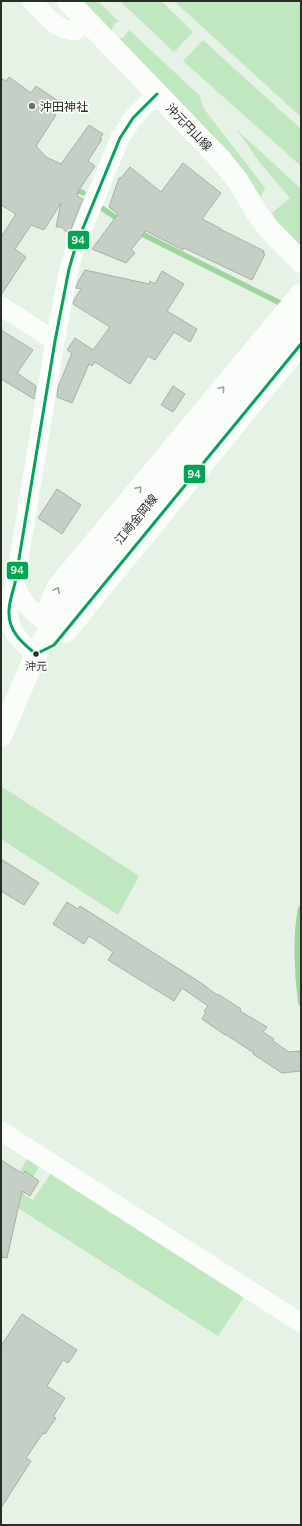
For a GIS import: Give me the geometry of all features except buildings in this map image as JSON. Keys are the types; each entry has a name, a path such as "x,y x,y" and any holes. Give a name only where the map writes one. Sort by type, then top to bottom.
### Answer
{"main road":[{"name":"沖元円山線","path":"68,1 222,161 238,181 257,213 269,229 301,262"},
{"path":"51,627 48,612 57,588 301,294"},
{"name":"江崎金岡線","path":"1,736 36,654 51,627 86,579 301,320"},
{"path":"36,654 54,645 301,344"}],"street":[{"path":"32,1 58,27 75,31 88,21"},
{"path":"36,654 21,642 12,629 9,611 15,583 55,341 70,269 76,245 120,138 133,118 157,94"},
{"path":"1,306 55,341"},
{"path":"15,583 18,594 31,611 51,627"},
{"path":"1,1130 301,1322"}],"green space":[{"path":"80,1 98,1 119,22 115,23 111,31"},
{"path":"120,1 161,1 193,32 174,52"},
{"path":"174,1 301,1 301,117"},
{"path":"129,30 199,95 204,109 265,188 260,199 117,38 123,38"},
{"path":"203,40 301,129 301,166 183,61"},
{"path":"236,129 301,189 301,248 278,226 272,213 290,198 260,163"},
{"path":"1,786 139,876 118,915 1,839"},
{"path":"28,1157 40,1165 24,1195 33,1200 52,1172 246,1294 218,1336 4,1199"}],"waterway":[{"path":"73,188 83,193"},
{"path":"103,209 121,221"},
{"path":"136,231 282,304"},
{"path":"301,908 297,955 301,1003"}],"transit line":[{"name":"94","path":"157,94 133,118 120,138 76,245 69,269 55,341 15,583 10,600 9,618 13,630 21,641 36,654 54,645 301,344"}],"place":[{"name":"沖田神社","path":"32,106"},
{"name":"沖元","path":"36,654"}]}
